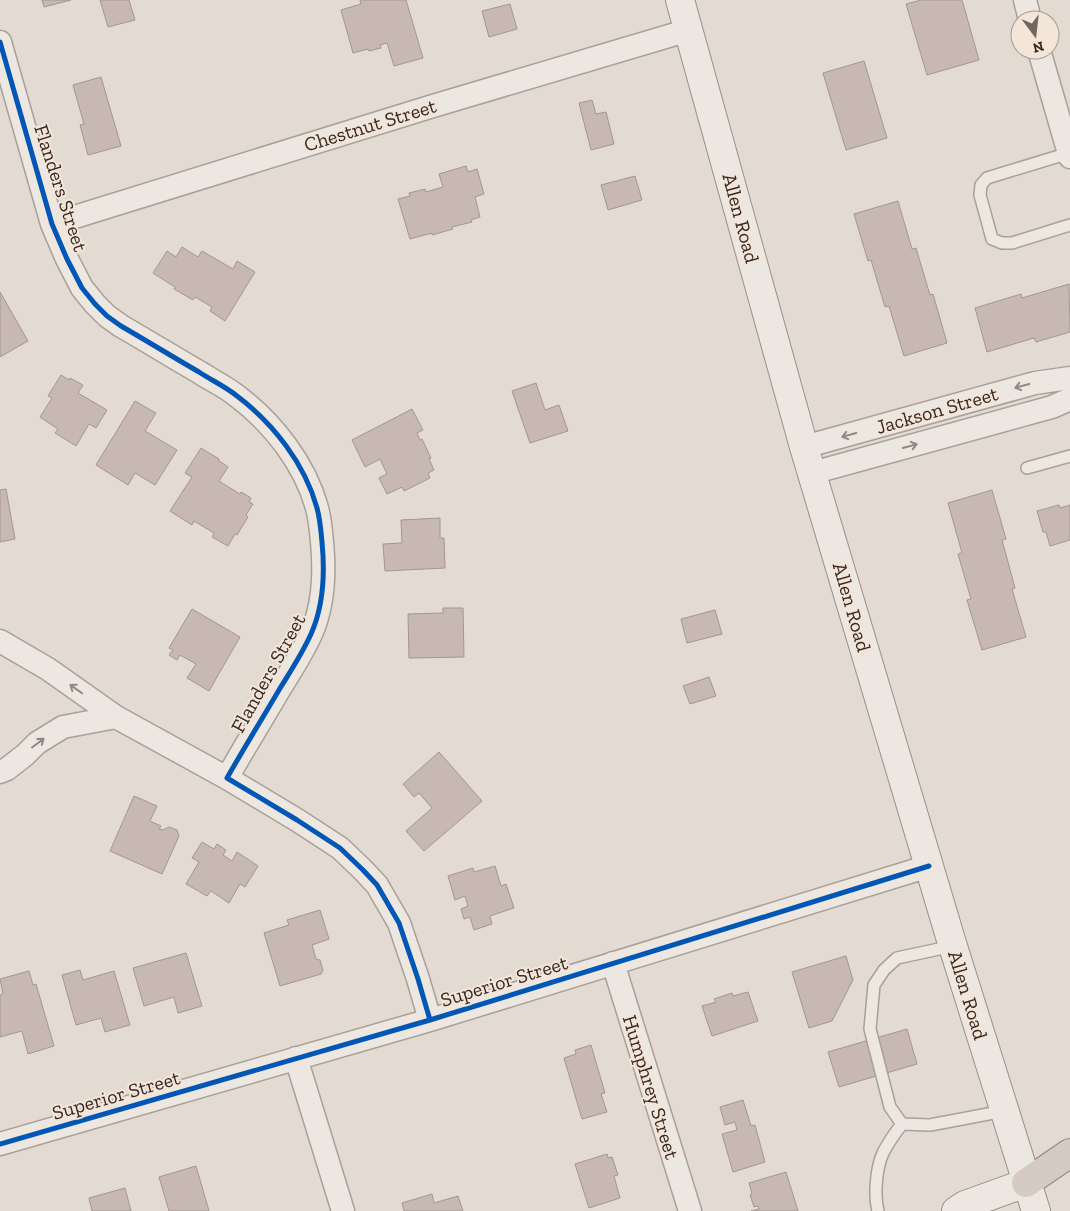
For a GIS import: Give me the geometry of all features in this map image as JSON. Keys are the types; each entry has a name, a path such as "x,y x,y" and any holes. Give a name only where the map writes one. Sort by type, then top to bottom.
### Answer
{"highway":[{"path":"1026,1183 1070,1153"}],"main road":[{"name":"Allen Road","path":"680,0 804,447 953,946 1036,1211"},
{"path":"956,1211 965,1205 1026,1183"},
{"path":"997,1211 1026,1183"}],"street":[{"name":"Chestnut Street","path":"52,224 433,106 689,30"},
{"name":"Flanders Street","path":"0,42 52,224 82,288 107,316 121,326 244,401 273,429 289,450 313,496 320,522 323,551 321,601 316,619 300,656 227,778"},
{"path":"1042,60 1070,155"},
{"name":"Jackson Street","path":"804,447 1035,383 1070,378"},
{"name":"Jackson Street","path":"812,473 1052,407 1070,399"},
{"path":"0,641 15,648 48,669 116,717 227,778 340,848 377,885 400,923 430,1020"},
{"path":"0,772 25,755 37,742 63,727 116,717"},
{"name":"Superior Street","path":"0,1144 430,1020 929,866"},
{"name":"Humphrey Street","path":"613,963 690,1211"},
{"path":"296,1058 343,1211"}],"lane":[{"path":"1070,155 987,178 981,185 980,195 992,239 1002,243 1012,243 1070,225"},
{"path":"1027,468 1070,456"},
{"path":"902,1124 890,1107 870,1029 874,985 884,970 897,958 953,946"},
{"path":"902,1124 930,1125 1004,1111"},
{"path":"878,1211 876,1206 876,1179 882,1155 902,1124"}],"building":[{"path":"42,0 71,0 44,7"},
{"path":"100,0 129,0 135,20 108,27"},
{"path":"360,0 406,0 423,58 394,66 387,43 380,45 381,48 353,53 341,10 361,4"},
{"path":"921,0 962,0 979,60 927,75 906,4"},
{"path":"510,4 517,29 489,37 482,11"},
{"path":"864,61 887,138 846,150 823,73"},
{"path":"101,77 121,146 88,155 80,125 84,124 73,85"},
{"path":"592,100 596,114 606,112 614,144 591,150 579,103"},
{"path":"466,166 468,172 477,169 484,194 475,197 480,217 471,220 472,222 452,227 453,229 410,239 398,199 410,196 409,193 425,189 426,192 443,187 439,174"},
{"path":"635,176 642,200 608,210 601,185"},
{"path":"898,201 912,249 916,248 930,295 933,294 947,343 904,356 889,306 885,307 871,260 868,261 854,214"},
{"path":"182,247 198,257 202,251 233,269 237,261 255,272 225,321 210,311 212,307 195,297 193,300 174,289 175,287 153,273 167,251 176,257"},
{"path":"1069,284 1070,332 1036,342 1034,338 987,352 975,308 1021,294 1022,298"},
{"path":"0,292 28,341 0,357"},
{"path":"61,375 83,385 78,393 107,410 96,428 89,424 76,446 55,433 58,429 40,417 52,398 48,396"},
{"path":"536,383 545,410 559,405 568,431 530,443 512,391"},
{"path":"135,401 156,413 145,431 177,450 155,485 135,473 128,485 96,465"},
{"path":"412,409 423,430 417,433 431,458 429,459 434,470 428,473 430,478 404,491 402,487 387,494 379,478 387,474 380,459 365,467 352,440"},
{"path":"201,448 228,467 219,481 240,494 241,492 251,498 249,502 253,504 246,515 248,517 228,546 212,537 214,533 194,521 192,525 170,511 192,477 185,473"},
{"path":"6,489 15,539 0,542 0,490"},
{"path":"992,490 1006,539 1002,540 1015,588 1012,589 1026,637 982,650 967,600 971,599 958,554 962,553 948,503"},
{"path":"1059,505 1060,508 1070,505 1070,540 1050,546 1046,532 1043,532 1037,511"},
{"path":"440,518 440,538 444,538 445,568 385,571 383,544 402,543 401,520"},
{"path":"443,608 463,608 464,657 409,658 408,614 443,613"},
{"path":"192,609 240,637 209,691 187,678 196,664 180,655 177,660 169,655 173,650 169,648"},
{"path":"715,610 722,634 687,643 681,619"},
{"path":"709,677 716,696 690,704 683,686"},
{"path":"439,752 482,801 424,851 406,831 432,808 419,793 414,797 403,784"},
{"path":"134,796 157,806 150,821 161,826 159,829 163,830 169,827 177,830 179,836 162,874 110,851"},
{"path":"202,842 214,849 217,844 226,850 223,855 232,861 237,852 258,866 245,887 240,884 229,903 211,891 207,896 186,884 199,862 192,858"},
{"path":"495,866 501,886 506,884 514,908 490,916 492,924 474,930 470,917 464,919 461,909 468,906 465,896 455,900 448,876 473,868 474,872"},
{"path":"320,910 329,939 312,945 316,959 320,960 323,970 321,974 280,986 264,933 289,925 287,920"},
{"path":"186,953 202,1006 178,1013 174,997 144,1006 133,968"},
{"path":"846,956 853,980 832,1021 809,1028 792,972"},
{"path":"80,970 83,980 114,971 130,1025 105,1032 101,1018 76,1025 62,975"},
{"path":"29,971 33,985 36,984 54,1046 28,1054 22,1031 0,1037 0,995 3,994 0,979"},
{"path":"748,992 758,1021 712,1036 702,1006 716,1002 714,999 732,993 733,996"},
{"path":"907,1029 917,1064 839,1087 828,1052"},
{"path":"591,1045 605,1093 601,1094 607,1112 582,1119 564,1058 576,1054 575,1050"},
{"path":"743,1100 751,1126 755,1125 765,1162 733,1172 722,1134 737,1130 735,1122 725,1125 720,1107"},
{"path":"607,1154 608,1158 612,1157 618,1175 614,1176 620,1198 589,1208 575,1164"},
{"path":"196,1166 209,1211 169,1211 159,1177"},
{"path":"786,1172 798,1211 751,1211 759,1209 758,1206 754,1207 749,1183"},
{"path":"125,1188 131,1211 92,1211 89,1198"},
{"path":"432,1194 434,1203 458,1196 463,1211 404,1211 402,1203"}],"cycle path":[{"path":"0,42 52,224 82,288 107,316 121,326 233,393 250,407 286,446 296,460 312,492 320,520 322,542 322,589 319,612 300,656 227,778 340,848 377,885 399,923 430,1020"},
{"path":"0,1144 430,1020 929,866"}]}
